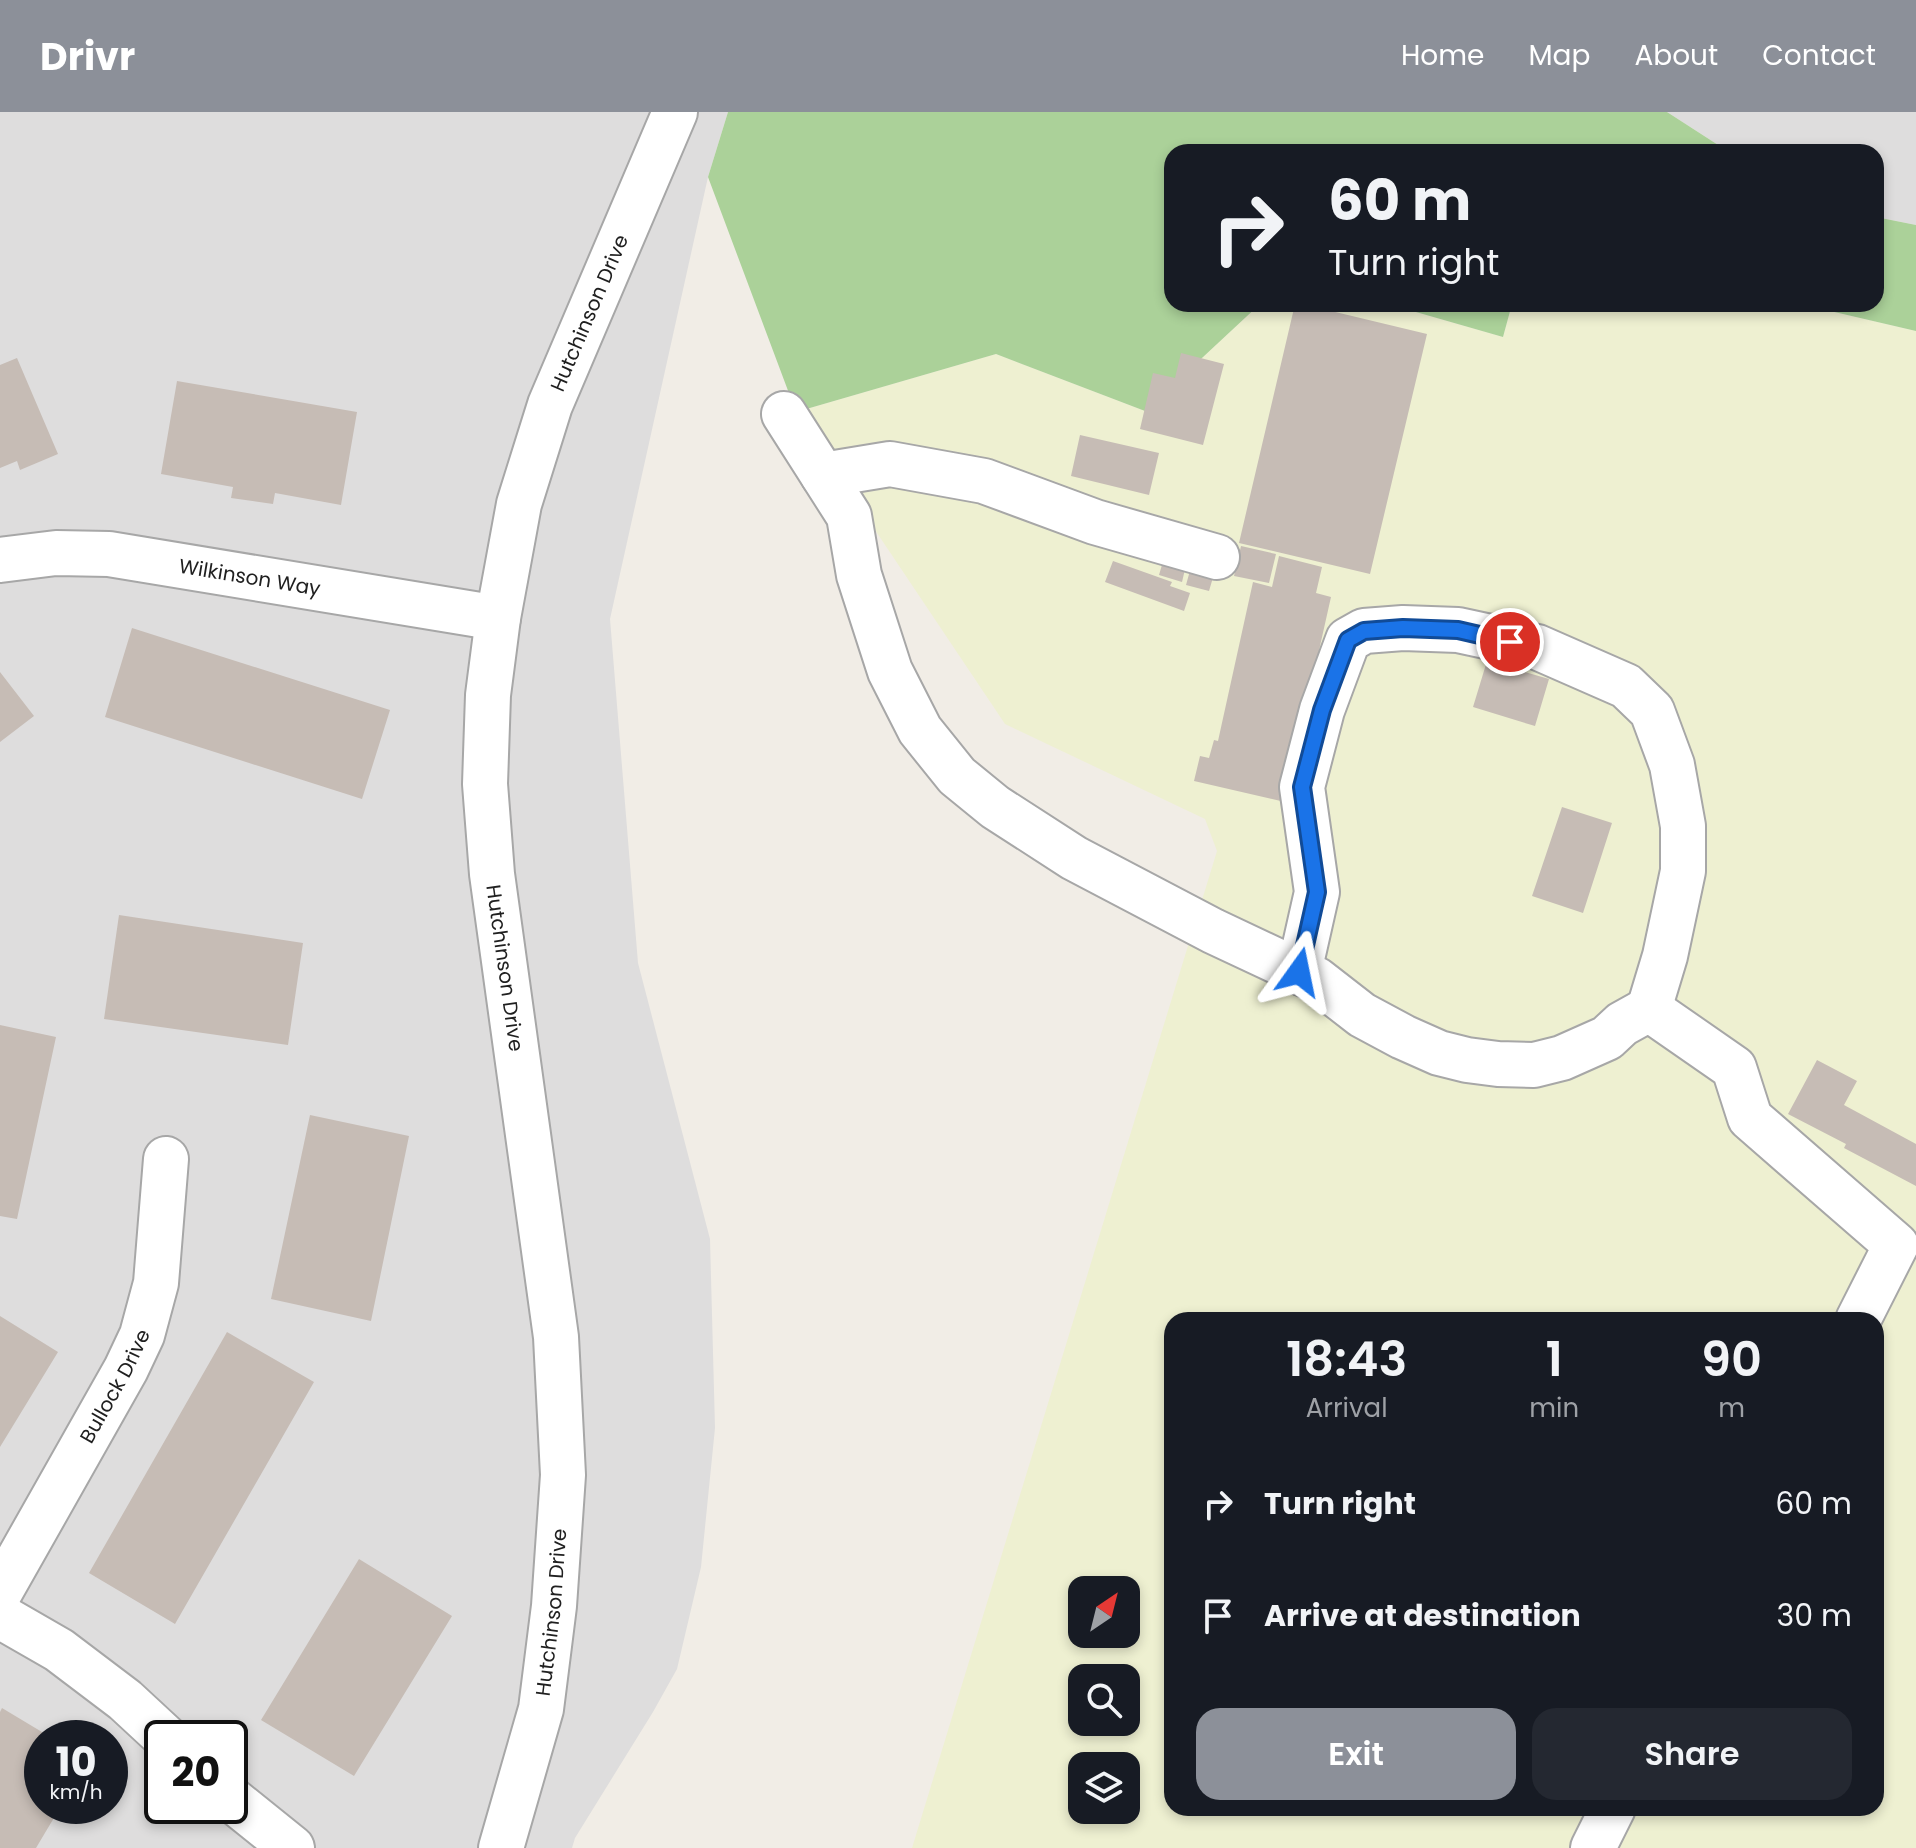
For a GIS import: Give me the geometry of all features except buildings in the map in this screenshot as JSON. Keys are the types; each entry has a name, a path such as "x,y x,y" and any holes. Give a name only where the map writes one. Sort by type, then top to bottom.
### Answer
{"street":[{"name":"Hutchinson Drive","path":"501,1848 541,1709 554,1606 563,1475 556,1337 492,874 485,784 488,695 498,618 519,504 550,405 675,112"},
{"path":"784,414 849,516 859,575 890,671 920,730 957,776 995,807 1074,858 1213,931 1299,972 1317,980 1362,1015 1439,1053 1498,1064 1534,1065 1562,1058 1607,1038 1622,1024 1649,1009 1665,956 1683,871 1683,826 1672,765 1652,711 1626,686 1537,647 1458,630 1403,628 1364,631 1348,640 1322,710 1302,787 1317,892 1299,972"},
{"path":"823,475 890,464 984,481 1095,522 1217,557"},
{"name":"Wilkinson Way","path":"0,560 56,553 109,554 498,618"},
{"path":"1649,1009 1734,1068 1750,1118 1896,1245 1862,1312"},
{"name":"Bullock Drive","path":"0,1592 126,1369 142,1335 156,1283 166,1159"},
{"path":"0,1616 59,1650 147,1720"},
{"path":"248,1813 292,1848"},
{"path":"1593,1848 1609,1816"}],"shaded area":[{"path":"0,112 728,112 708,177 610,619 638,963 710,1239 715,1428 701,1567 677,1669 575,1838 572,1848 0,1848"},
{"path":"1667,112 1916,112 1916,225 1884,219 1884,144 1717,144"}],"green space":[{"path":"728,112 1667,112 1717,144 1164,144 1164,312 1251,312 1145,411 996,354 796,412 708,177"},
{"path":"1884,219 1916,225 1916,331 1834,312 1884,312"},
{"path":"1251,312 1416,312 1503,337 1510,312 1834,312 1916,331 1916,1848 912,1848 1217,851 1205,819 1005,724 796,412 996,354 1145,411"},
{"path":"1416,312 1510,312 1503,337"}],"route":[{"path":"1299,972 1317,892 1302,787 1322,710 1348,640 1364,631 1403,628 1458,630 1510,642"}]}
